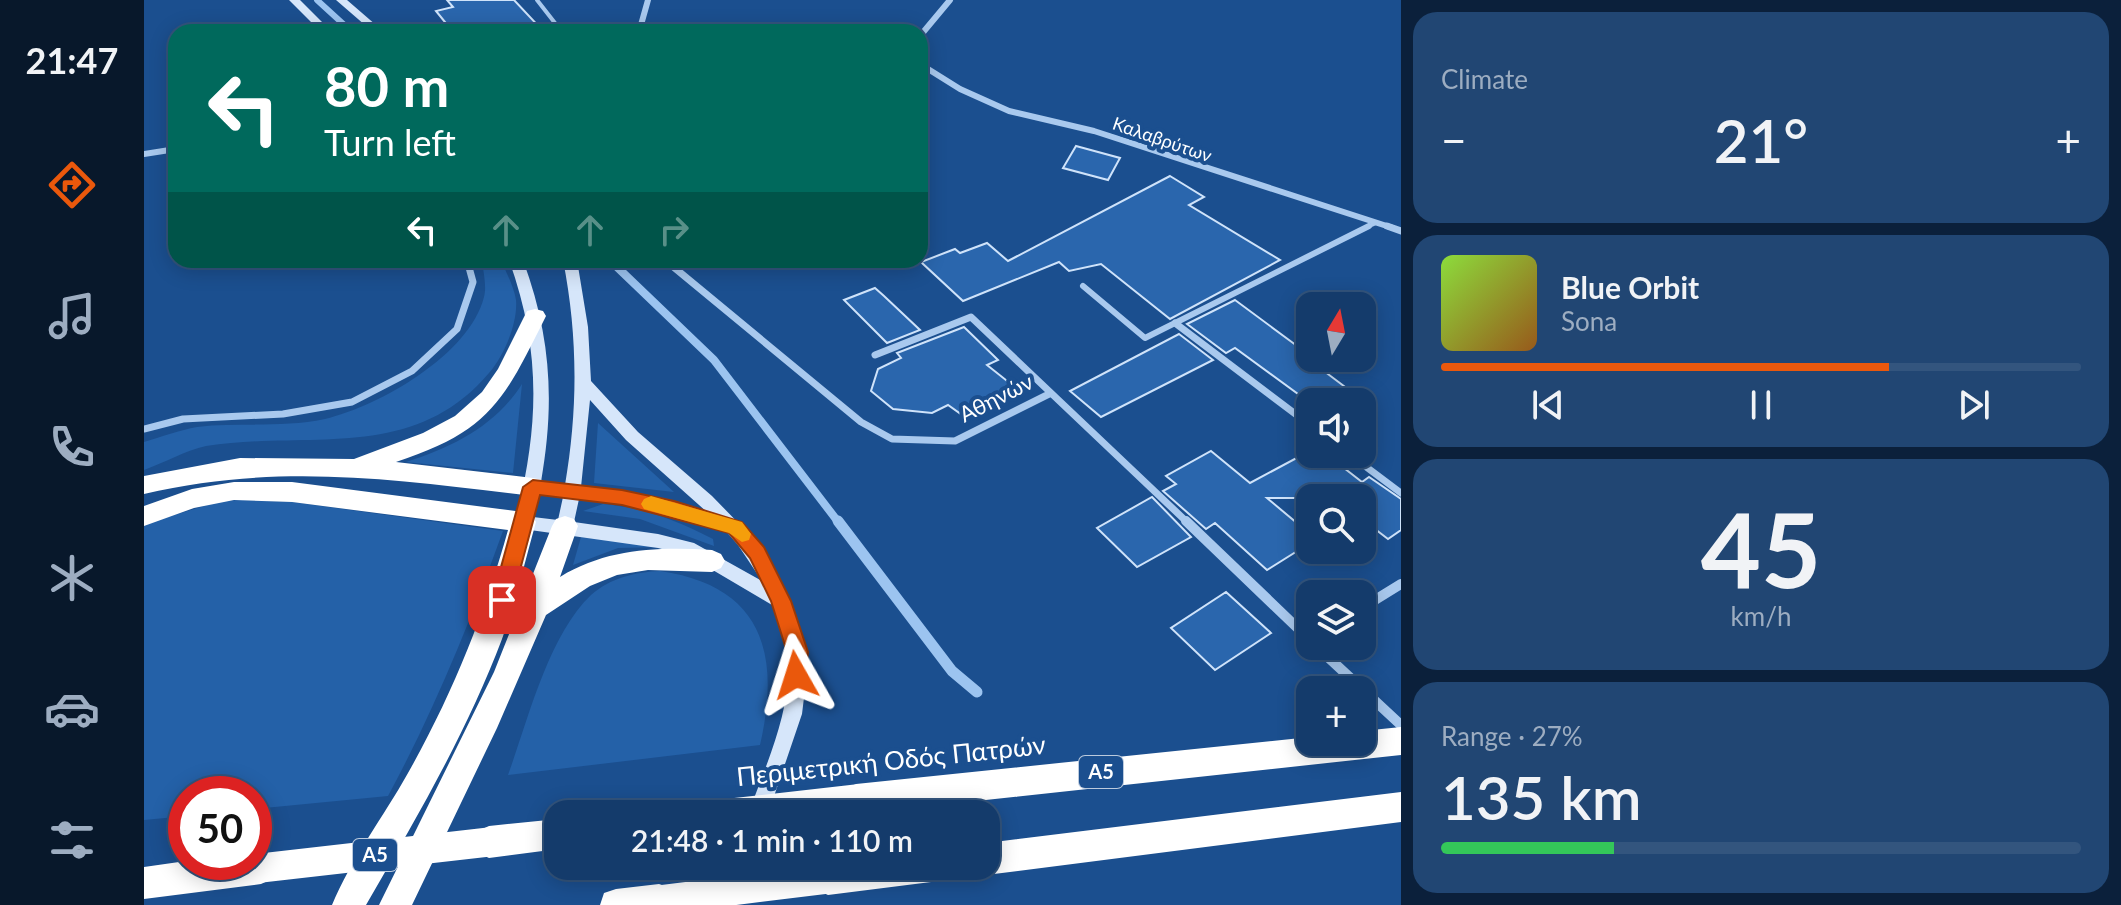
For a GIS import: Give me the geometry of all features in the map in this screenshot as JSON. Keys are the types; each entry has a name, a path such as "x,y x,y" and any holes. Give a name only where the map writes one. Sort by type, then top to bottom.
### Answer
{"highway":[{"path":"352,466 415,447 444,434 469,417 491,397 535,316"},
{"path":"144,485 177,476 261,464 352,466 533,487"},
{"path":"144,516 192,499 234,491 292,492 523,522 502,600 463,696 398,820 348,905"},
{"path":"395,905 503,690 539,606 565,526"},
{"path":"539,606 586,575 608,567 663,557 712,561"},
{"name":"Περιμετρική Οδός Πατρών","path":"847,800 1401,741"},
{"path":"1000,857 1401,807"},
{"name":"Α5","path":"144,883 544,836"},
{"path":"616,905 820,880"}],"main road":[{"path":"294,0 319,24"},
{"path":"341,0 370,24"},
{"path":"519,268 535,316 544,374 544,407 533,487 523,522 658,541 694,550 781,601"},
{"path":"565,526 580,457 585,384 580,310 572,268"},
{"path":"585,384 636,441 736,527 757,553 781,601 797,652 795,698 764,800"},
{"path":"533,487 622,498 736,527"},
{"path":"726,905 735,880"}],"street":[{"path":"641,24 648,0"},
{"path":"928,26 950,0"},
{"name":"Καλαβρύτων","path":"928,69 967,93 1009,111 1094,131 1401,231"},
{"path":"144,154 168,150"},
{"path":"144,429 183,419 283,414 352,402 412,371 457,329 473,282 469,268"},
{"name":"Αθηνών","path":"675,268 861,422 892,439 955,441 1051,393 1296,627"},
{"path":"875,355 971,317 1051,393"},
{"path":"1175,323 1296,414"},
{"path":"1368,468 1401,493"},
{"path":"1376,599 1401,584"},
{"path":"1331,660 1401,725"}],"lane":[{"path":"537,0 556,24"},
{"path":"1083,286 1145,338 1376,223"}],"shaded area":[{"path":"483,268 505,268 516,300 509,339 489,373 459,401 427,420 393,431 358,437 206,446 144,470 144,442 197,427 325,419 396,390 442,357 461,338 475,318 484,297"},
{"path":"522,384 513,473 406,462 472,433 499,412"},
{"path":"598,423 674,492 594,483"},
{"path":"221,501 292,502 503,531 450,666 388,796 272,807 272,776 168,776 168,818 144,820 144,524"},
{"path":"603,504 633,508 673,521 713,539 714,546 640,519 583,511"},
{"path":"581,537 660,547 618,548 573,565"},
{"path":"660,571 695,579 722,592 742,609 756,630 765,654 768,682 760,745 508,775 551,655 576,612 606,584 633,575"}],"building":[{"path":"447,0 514,0 536,24 447,24 436,11 453,7"},
{"path":"1076,146 1120,158 1108,180 1063,168"},
{"path":"1170,176 1204,197 1189,205 1280,260 1170,319 1101,264 1069,271 1059,262 963,301 927,268 928,259 955,249 960,253 987,243 1008,261"},
{"path":"875,288 920,330 887,343 844,300"},
{"path":"1235,300 1296,345 1296,372 1325,372 1346,388 1296,388 1296,393 1235,348 1226,353 1187,324"},
{"path":"964,327 998,360 987,365 1016,388 965,417 948,405 932,413 893,409 871,391 878,369 901,358 897,353"},
{"path":"1179,334 1213,360 1101,417 1070,391"},
{"path":"1211,451 1250,483 1296,458 1296,468 1344,468 1362,482 1369,477 1401,499 1401,530 1388,539 1376,530 1376,484 1296,484 1296,498 1267,498 1296,522 1296,552 1267,570 1215,523 1206,529 1163,491 1176,484 1166,476"},
{"path":"1152,497 1191,537 1137,567 1097,528"},
{"path":"1226,592 1271,633 1215,670 1171,628"}],"waterway":[{"path":"317,0 343,24"},
{"path":"618,268 714,360 839,523"},
{"path":"838,521 952,671 977,692"}],"slow traffic":[{"path":"651,504 736,527 742,534"}],"route":[{"path":"502,600 533,487 622,498 674,509 736,527 757,553 781,601 797,652 796,675"}]}
